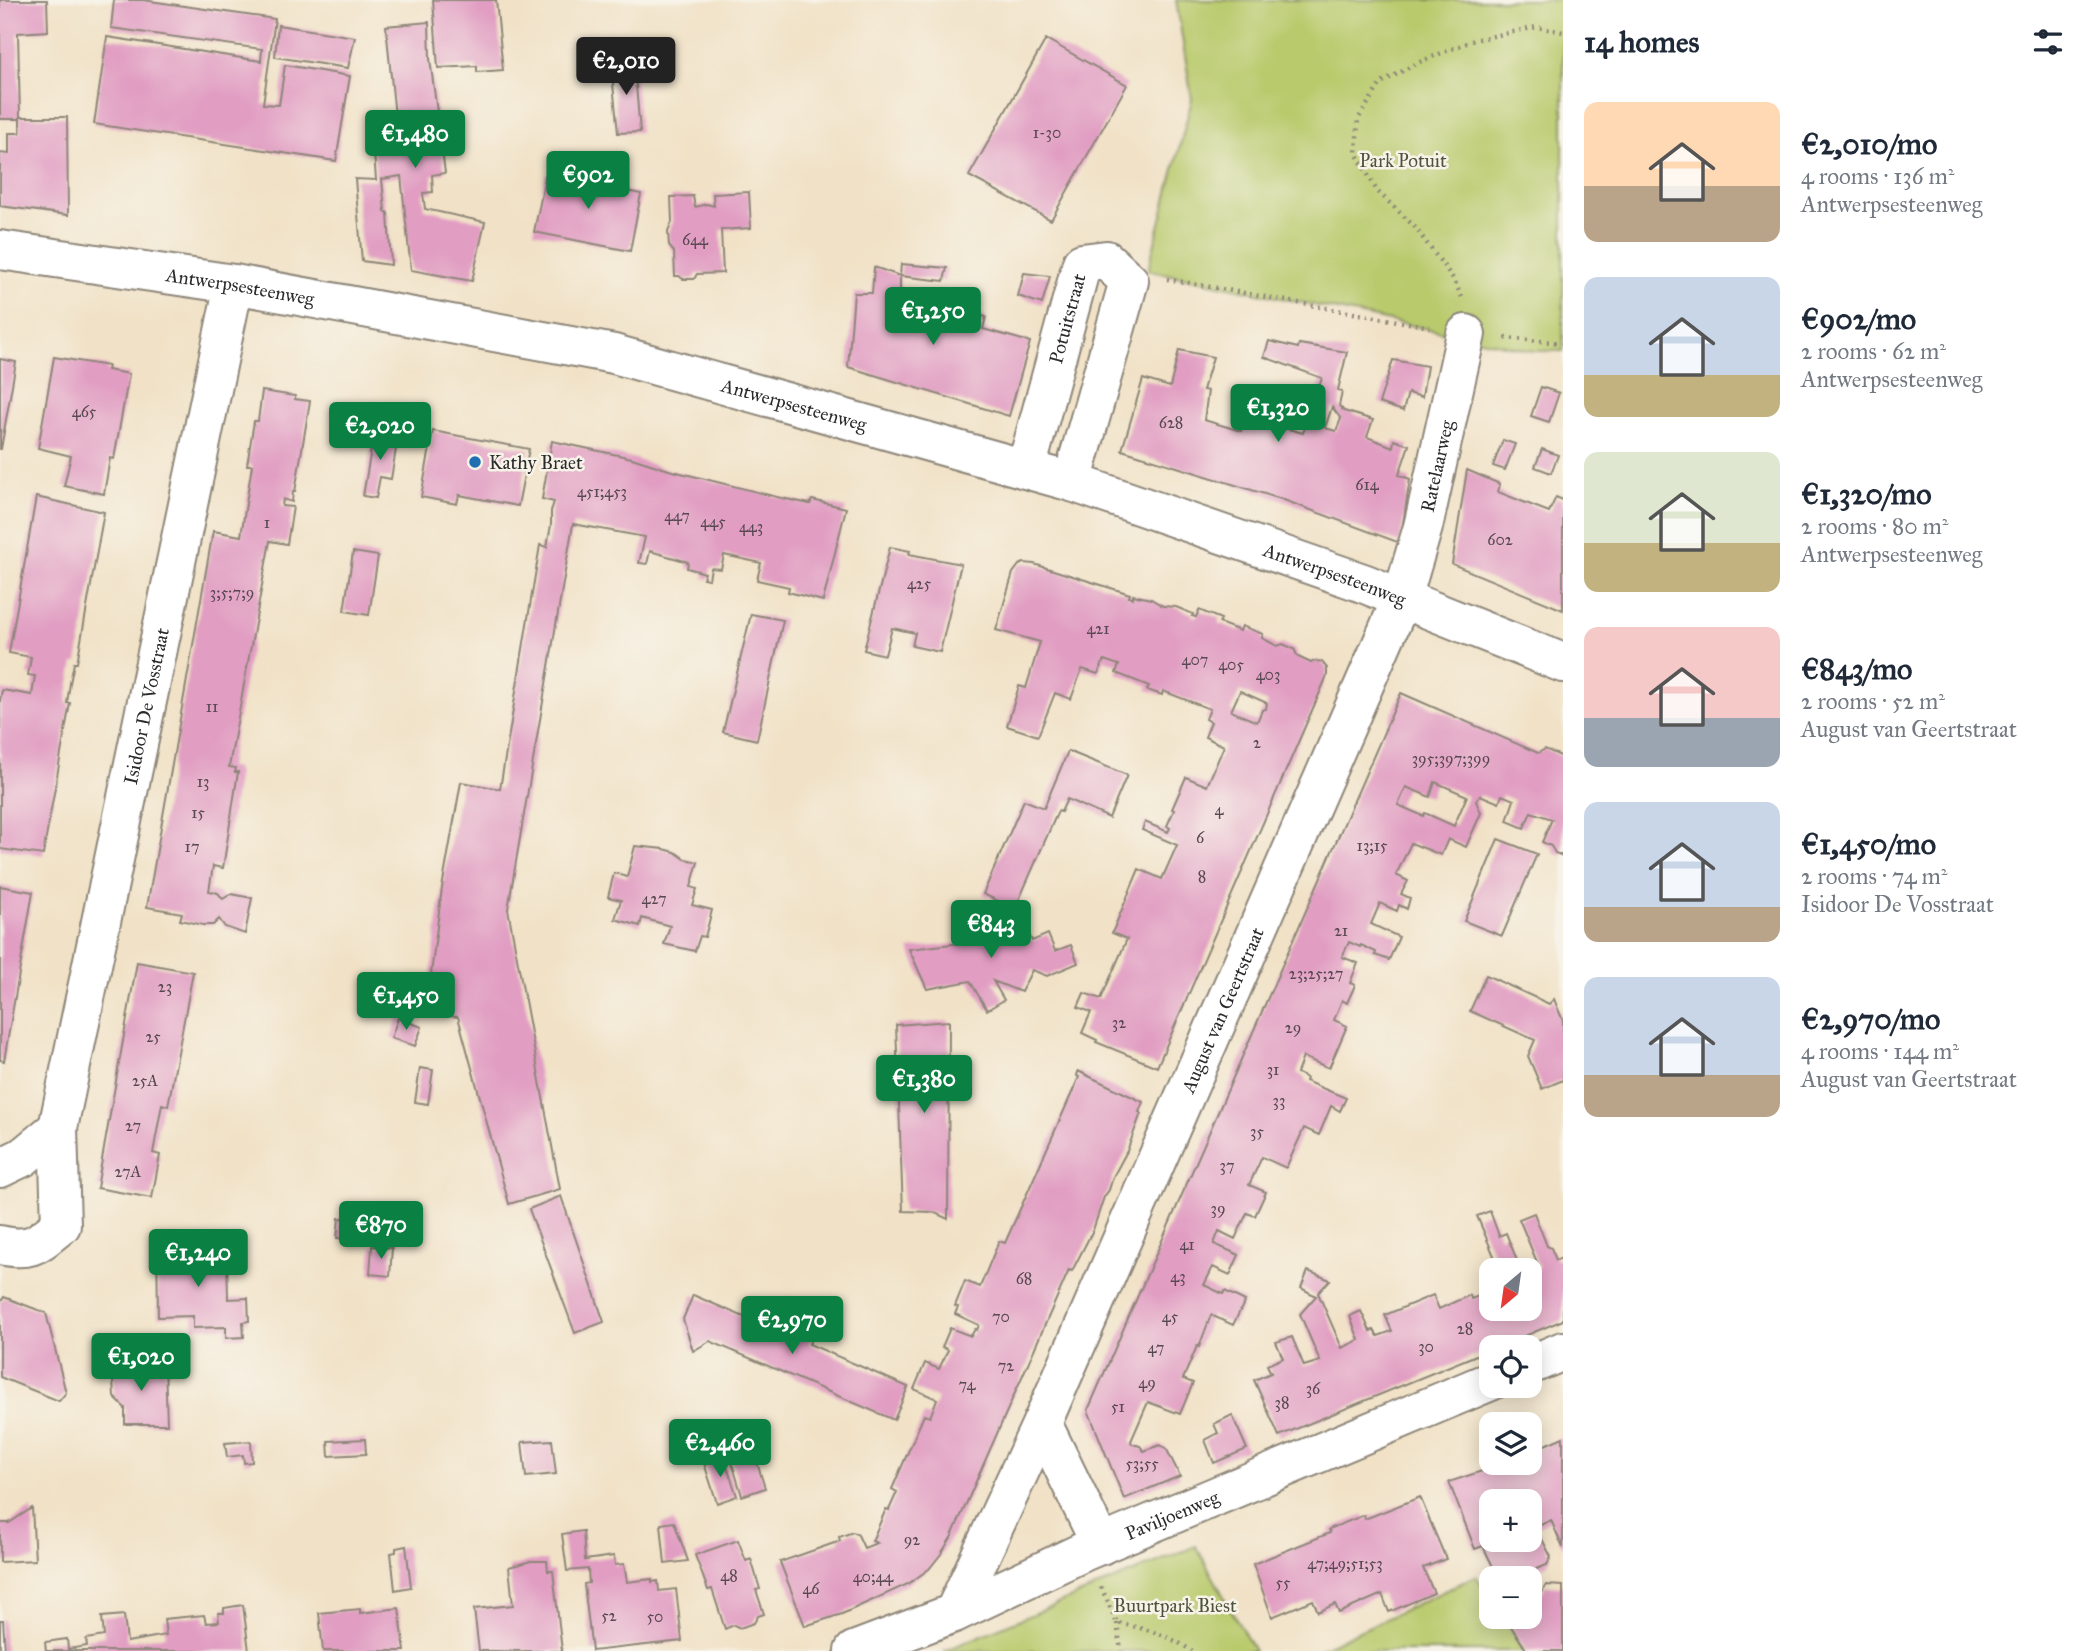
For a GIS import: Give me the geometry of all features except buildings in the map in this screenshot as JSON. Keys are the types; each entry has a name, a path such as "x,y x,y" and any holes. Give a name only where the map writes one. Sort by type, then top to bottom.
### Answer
{"street":[{"name":"Antwerpsesteenweg","path":"0,250 233,284 614,354 1072,482 1402,598 1563,663"},
{"name":"Potuitstraat","path":"1026,469 1082,263 1106,260 1129,281"},
{"path":"1072,482 1129,281"},
{"name":"Isidoor De Vosstraat","path":"0,1245 15,1248 35,1246 61,1225 58,1128 233,284"},
{"name":"Ratelaarweg","path":"1402,598 1474,335"},
{"name":"August van Geertstraat","path":"954,1613 1042,1423 1402,598"},
{"path":"0,1168 23,1157 58,1128"},
{"path":"1542,1360 1563,1351"},
{"name":"Paviljoenweg","path":"854,1651 954,1613 1092,1549 1479,1386"},
{"path":"1042,1423 1092,1549"}],"path":[{"path":"1474,335 1452,277 1414,226 1377,191 1356,153 1358,118 1381,83 1417,62 1474,40 1537,27 1563,32"},
{"path":"1129,281 1157,277 1474,335 1563,343"},
{"path":"1092,1549 1117,1623 1121,1651"},
{"path":"1117,1623 1144,1628 1177,1641 1192,1651"}],"green space":[{"name":"Park Potuit","path":"1176,0 1563,0 1563,351 1533,351 1148,270 1192,99"},
{"name":"Buurtpark Biest","path":"1196,1546 1254,1651 944,1651"},
{"path":"1476,1576 1479,1581 1479,1629 1510,1629 1524,1651 1317,1651"}],"place":[{"name":"Kathy Braet","path":"475,462"}]}
